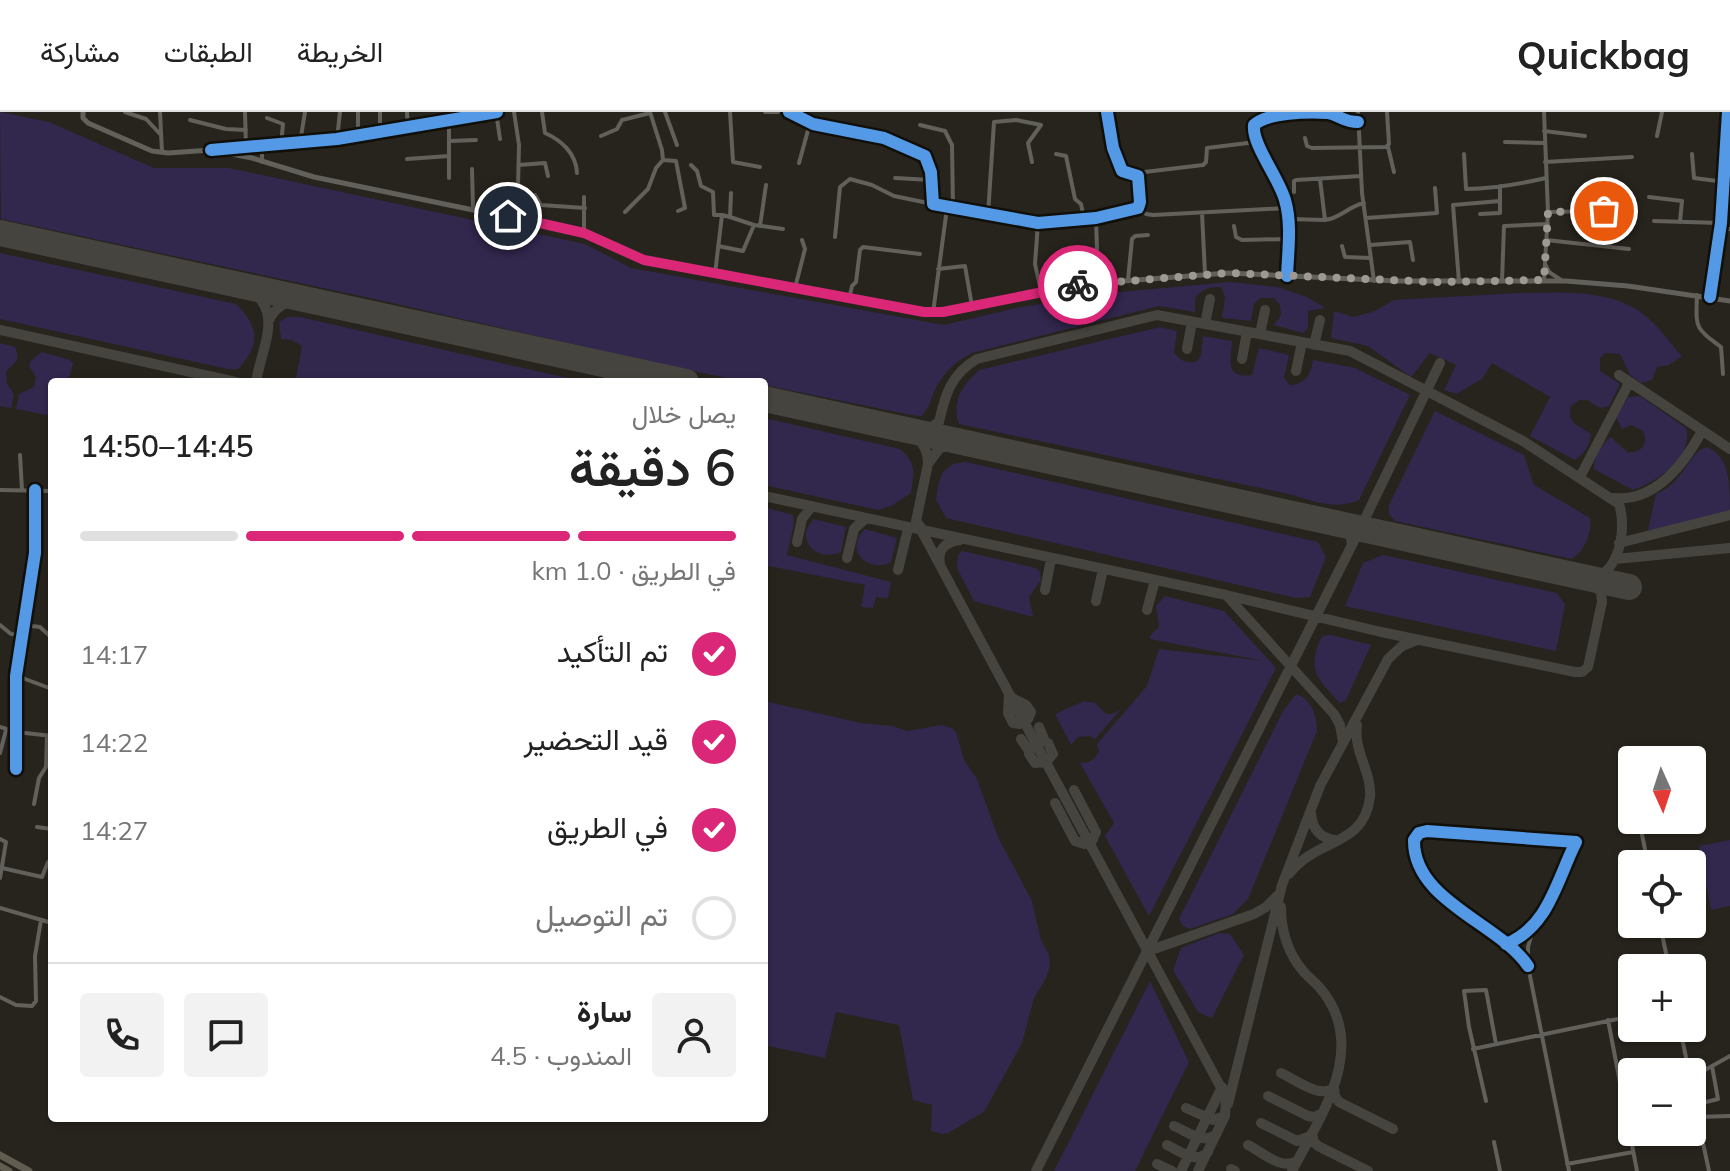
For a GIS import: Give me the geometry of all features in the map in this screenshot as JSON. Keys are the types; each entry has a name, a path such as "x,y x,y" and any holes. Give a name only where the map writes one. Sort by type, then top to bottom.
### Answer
{"highway":[{"path":"0,1155 29,1171"},
{"path":"0,1166 9,1171"}],"main road":[{"path":"83,112 83,118 88,123 142,148 162,152 211,150 314,177 584,233 638,259 933,313 1041,291 1205,274 1374,281 1544,280 1730,301"}],"street":[{"path":"125,112 126,115 146,119 161,135"},
{"path":"160,112 162,152"},
{"path":"245,112 246,147"},
{"path":"300,143 305,112"},
{"path":"337,139 340,112"},
{"path":"358,112 358,135"},
{"path":"380,112 380,132"},
{"path":"407,112 408,128"},
{"path":"211,150 337,139 496,112 500,139"},
{"path":"514,112 519,145 518,187 526,220"},
{"path":"542,112 545,133 560,139 577,165 577,173"},
{"path":"601,136 617,129 622,120 650,112 663,160 656,168 648,189 625,212"},
{"path":"665,112 677,145"},
{"path":"730,112 733,162 760,167"},
{"path":"765,112 778,112"},
{"path":"789,112 810,123 881,137 926,157 933,204"},
{"path":"1107,112 1113,148 1126,174 1203,165 1208,147 1256,142"},
{"path":"1358,112 1361,176 1374,281"},
{"path":"1387,112 1388,147 1394,172"},
{"path":"1544,112 1548,212 1544,280"},
{"path":"1657,136 1662,112"},
{"path":"1710,297 1725,182 1728,112"},
{"path":"1287,276 1287,208 1277,177 1256,142 1254,125 1264,117 1323,113 1336,115 1346,122 1358,122"},
{"path":"267,118 283,124 281,145"},
{"path":"190,120 226,129 246,130"},
{"path":"449,120 449,178"},
{"path":"988,215 994,122 1016,120 1041,125 1028,143 1032,162"},
{"path":"799,163 810,123"},
{"path":"920,125 945,131 952,143 950,209 933,313"},
{"path":"1544,131 1585,136"},
{"path":"1305,138 1310,148 1388,147"},
{"path":"449,141 476,140"},
{"path":"1505,142 1544,143"},
{"path":"262,146 262,162"},
{"path":"1056,154 1066,156 1075,199 1081,204 1084,218"},
{"path":"1464,154 1466,189 1546,178"},
{"path":"1692,154 1694,178 1725,182"},
{"path":"407,159 449,156"},
{"path":"1545,162 1632,157"},
{"path":"663,160 676,161 685,207 678,211"},
{"path":"519,165 545,163 548,176"},
{"path":"691,165 697,171 701,186 713,192 714,215 783,229"},
{"path":"472,169 473,208"},
{"path":"1136,173 1138,208"},
{"path":"1294,192 1295,181 1361,176"},
{"path":"895,178 931,180"},
{"path":"835,237 840,187 850,179 879,187 894,196 950,209 1038,223 1096,218 1138,208"},
{"path":"1320,179 1325,220"},
{"path":"718,246 743,251 757,226 766,185"},
{"path":"1480,214 1498,214 1500,186"},
{"path":"1366,218 1437,213 1435,188"},
{"path":"730,217 731,193"},
{"path":"535,195 541,205 585,208"},
{"path":"584,197 584,233"},
{"path":"1649,197 1682,201 1680,221"},
{"path":"1548,212 1603,211 1611,198"},
{"path":"1459,282 1453,205 1500,201"},
{"path":"1288,219 1333,219 1364,203"},
{"path":"1138,208 1153,215 1287,208"},
{"path":"1202,213 1205,274"},
{"path":"715,274 722,215"},
{"path":"1096,218 1098,283"},
{"path":"1654,221 1721,223"},
{"path":"1038,223 1035,264 1041,291"},
{"path":"1502,281 1504,226 1548,224"},
{"path":"1234,226 1236,237 1242,240 1289,239"},
{"path":"1720,230 1730,229"},
{"path":"1128,280 1132,239 1148,235"},
{"path":"795,289 805,249 802,240"},
{"path":"1546,240 1629,249"},
{"path":"1370,245 1410,242 1413,260"},
{"path":"1342,246 1345,257 1371,258"},
{"path":"849,300 863,247 920,254"},
{"path":"1544,262 1549,272 1563,281"},
{"path":"938,269 965,266 972,306"},
{"path":"1697,295 1697,327 1721,347 1723,374"},
{"path":"20,455 22,490"},
{"path":"0,490 48,491"},
{"path":"16,769 16,676 36,542 35,490"},
{"path":"0,625 11,634 23,635"},
{"path":"23,625 40,627 48,634"},
{"path":"16,676 48,688"},
{"path":"0,753 3,728 48,736"},
{"path":"34,804 48,752"},
{"path":"37,827 48,828"},
{"path":"1528,966 1432,883 1415,850 1414,840 1419,833 1427,831 1576,842 1555,893 1535,924 1528,947 1528,966 1569,1171"},
{"path":"0,839 6,842 0,878"},
{"path":"2,868 44,877 48,862"},
{"path":"0,908 48,922"},
{"path":"0,997 27,1007 36,1001 35,956 41,920"},
{"path":"1506,944 1535,924"},
{"path":"1517,939 1528,947"},
{"path":"1486,1101 1463,995 1466,990 1486,990 1496,1044"},
{"path":"1473,1049 1618,1018"},
{"path":"1608,1020 1618,1068"},
{"path":"1706,1068 1730,1056"},
{"path":"1706,1102 1718,1099 1712,1066"},
{"path":"1706,1117 1730,1116"},
{"path":"1494,1142 1500,1171"},
{"path":"1632,1146 1637,1171"},
{"path":"1703,1146 1709,1171"},
{"path":"1567,1164 1633,1152"}],"shaded area":[{"path":"0,112 49,122 154,168 229,168 585,244 631,268 944,325 1016,308 1098,294 1231,282 1277,287 1307,297 1325,308 1308,311 1308,328 1303,333 1274,325 1281,315 1280,305 1274,298 1260,298 1254,304 1251,321 1222,318 1225,297 1221,287 1209,288 1195,298 1195,312 1159,306 972,353 944,375 921,416 768,386 768,378 727,378 659,364 1,219"},
{"path":"0,253 236,304 253,328 251,352 238,369 228,369 0,319"},
{"path":"1519,293 1583,294 1615,300 1648,318 1682,356 1669,365 1657,367 1652,380 1641,383 1630,375 1620,354 1605,353 1600,358 1600,371 1620,384 1609,406 1600,407 1588,400 1579,400 1570,407 1570,417 1575,424 1591,434 1582,455 1575,460 1530,436 1550,397 1492,363 1482,379 1456,394 1444,390 1456,365 1430,353 1411,377 1368,346 1331,338 1334,311 1353,317 1375,311 1394,300"},
{"path":"287,317 300,317 567,378 296,378 302,346 292,340 281,339 279,322"},
{"path":"1160,327 1177,331 1174,352 1186,362 1196,362 1201,355 1203,336 1232,341 1231,366 1237,374 1252,375 1259,348 1289,355 1284,378 1290,385 1306,378 1313,360 1355,368 1410,395 1359,500 1326,504 959,424 956,408 960,394 979,370"},
{"path":"0,343 15,347 17,356 6,372 7,384 14,394 11,408 0,406"},
{"path":"42,352 73,363 67,378 48,378 48,415 16,409 19,394 34,387 36,377 29,366 31,360"},
{"path":"1640,396 1686,428 1687,439 1679,459 1671,467 1633,490 1594,469 1594,464 1599,451 1611,437 1627,452 1642,447 1645,440 1643,431 1631,425 1622,429 1616,417 1628,397"},
{"path":"1435,411 1524,455 1534,485 1590,518 1589,536 1577,555 1572,559 1395,521 1389,514 1389,505"},
{"path":"768,419 900,449 913,469 911,493 878,510 768,486"},
{"path":"1707,447 1720,457 1727,472 1730,510 1657,531 1648,530 1656,494 1673,483 1695,455"},
{"path":"966,462 1318,542 1326,557 1310,597 1296,598 946,518 936,500 938,485 943,472 953,464"},
{"path":"768,508 793,515 787,555 891,582 888,598 876,597 873,608 861,607 865,585 768,566"},
{"path":"814,519 846,527 841,552 824,554 811,547 806,534"},
{"path":"865,529 897,538 891,562 874,565 861,558 857,545"},
{"path":"962,551 1036,568 1041,580 1029,597 1033,617 974,601 957,568 958,555"},
{"path":"1383,555 1557,593 1565,605 1556,651 1345,606 1363,563"},
{"path":"1165,596 1224,611 1276,668 1149,916 1105,836 1114,823 1080,763 1089,762 1095,757 1099,751 1097,744 1147,686 1159,649 1264,661 1150,639 1159,627 1156,606"},
{"path":"1331,635 1371,645 1346,700 1340,703 1320,680 1315,666 1322,636"},
{"path":"1296,694 1306,700 1312,709 1317,731 1248,899 1233,914 1190,929 1183,926 1179,919 1283,711"},
{"path":"1084,701 1095,703 1106,714 1121,709 1095,739 1078,737 1071,745 1055,714"},
{"path":"768,702 907,731 941,725 952,728 964,760 977,779 998,837 1032,901 1041,940 1049,955 1050,966 1034,998 1022,1043 984,1112 948,1133 931,1131 932,1105 913,1100 899,1025 836,1012 825,1058 768,1046"},
{"path":"1730,840 1730,906 1711,910 1706,883 1706,850 1700,850 1699,846"},
{"path":"1219,933 1230,934 1244,955 1212,1018 1198,1012 1173,970 1181,948"},
{"path":"1150,981 1189,1062 1135,1171 1054,1171"}],"taxiway":[{"path":"247,287 259,297 268,318 257,378"},
{"path":"269,320 282,305 302,299"},
{"path":"1205,324 1210,299"},
{"path":"1260,334 1265,310"},
{"path":"921,434 939,422 950,386 961,371 977,359 1157,315 1350,351 1523,441 1619,504 1621,538 1614,560 1599,576 1588,578"},
{"path":"1314,345 1320,320"},
{"path":"1187,349 1192,322"},
{"path":"0,330 218,378"},
{"path":"1242,359 1247,332"},
{"path":"1296,371 1302,342"},
{"path":"589,361 605,371 609,378"},
{"path":"1036,1171 1360,529 1440,363"},
{"path":"629,378 641,372"},
{"path":"1619,375 1730,449"},
{"path":"1580,477 1629,383"},
{"path":"902,429 921,442 928,464 939,449 958,441"},
{"path":"1614,498 1629,498 1656,487 1687,456 1702,431"},
{"path":"923,530 916,521 928,464"},
{"path":"768,497 1575,672 1582,672 1588,667 1602,602 1601,592 1588,578"},
{"path":"797,542 802,519 812,506"},
{"path":"1619,543 1730,515"},
{"path":"847,558 854,529 866,518"},
{"path":"1339,524 1350,533 1352,545"},
{"path":"898,570 908,529"},
{"path":"921,530 1226,1097 1225,1116 1198,1171"},
{"path":"940,564 944,547 960,540"},
{"path":"1615,559 1730,548"},
{"path":"1045,590 1051,559"},
{"path":"1096,601 1103,569"},
{"path":"1147,610 1155,580"},
{"path":"1228,597 1334,714 1343,742"},
{"path":"1228,1104 1282,885 1320,786 1388,659 1402,646 1417,640"},
{"path":"1009,694 1008,713 1013,723 1020,724 1028,719 1031,712 1026,705 1012,698"},
{"path":"1289,874 1300,862 1349,834 1366,813 1370,788 1356,735 1357,725"},
{"path":"1021,739 1027,748 1034,748 1044,739 1039,727"},
{"path":"1029,754 1035,763 1046,762 1053,754 1048,743"},
{"path":"1055,803 1075,841 1084,844 1092,841 1096,832 1074,790"},
{"path":"1311,813 1317,831 1335,840"},
{"path":"1148,951 1254,914 1277,896"},
{"path":"1281,907 1289,949 1305,973 1320,988 1334,1011 1341,1034 1341,1057 1336,1081 1292,1171"},
{"path":"1281,1073 1315,1090 1334,1088 1339,1102 1393,1129"},
{"path":"1181,1171 1222,1087"},
{"path":"1268,1096 1308,1116 1321,1114"},
{"path":"1186,1108 1213,1120 1225,1116"},
{"path":"1261,1123 1297,1141 1308,1137"},
{"path":"1174,1126 1202,1138 1217,1133"},
{"path":"1312,1133 1318,1146 1368,1171"},
{"path":"1167,1145 1193,1157 1208,1152"},
{"path":"1248,1145 1285,1164 1297,1161"},
{"path":"1157,1164 1172,1171"},
{"path":"1231,1169 1235,1171"}],"runway":[{"path":"0,233 668,378"},
{"path":"768,400 1629,587"}],"cycle path":[{"path":"211,150 337,139 497,112"},
{"path":"789,112 813,124 884,138 925,156 931,172 933,204 1038,223 1096,218 1138,208 1138,176 1122,171 1113,148 1107,112"},
{"path":"1710,297 1721,223 1728,112"},
{"path":"1287,276 1287,209 1282,191 1257,142 1254,125 1278,115 1310,113 1328,113 1358,122"},
{"path":"16,769 16,676 35,553 35,490"},
{"path":"1506,944 1521,936 1542,914 1576,842 1427,831 1419,833 1414,840 1417,861 1427,879 1460,910 1515,951 1528,966"}],"way so far":[{"path":"1078,285 1209,273 1374,281 1544,280 1548,212 1604,211"}],"route":[{"path":"508,216 584,233 638,259 924,312 943,312 1078,285"}]}
